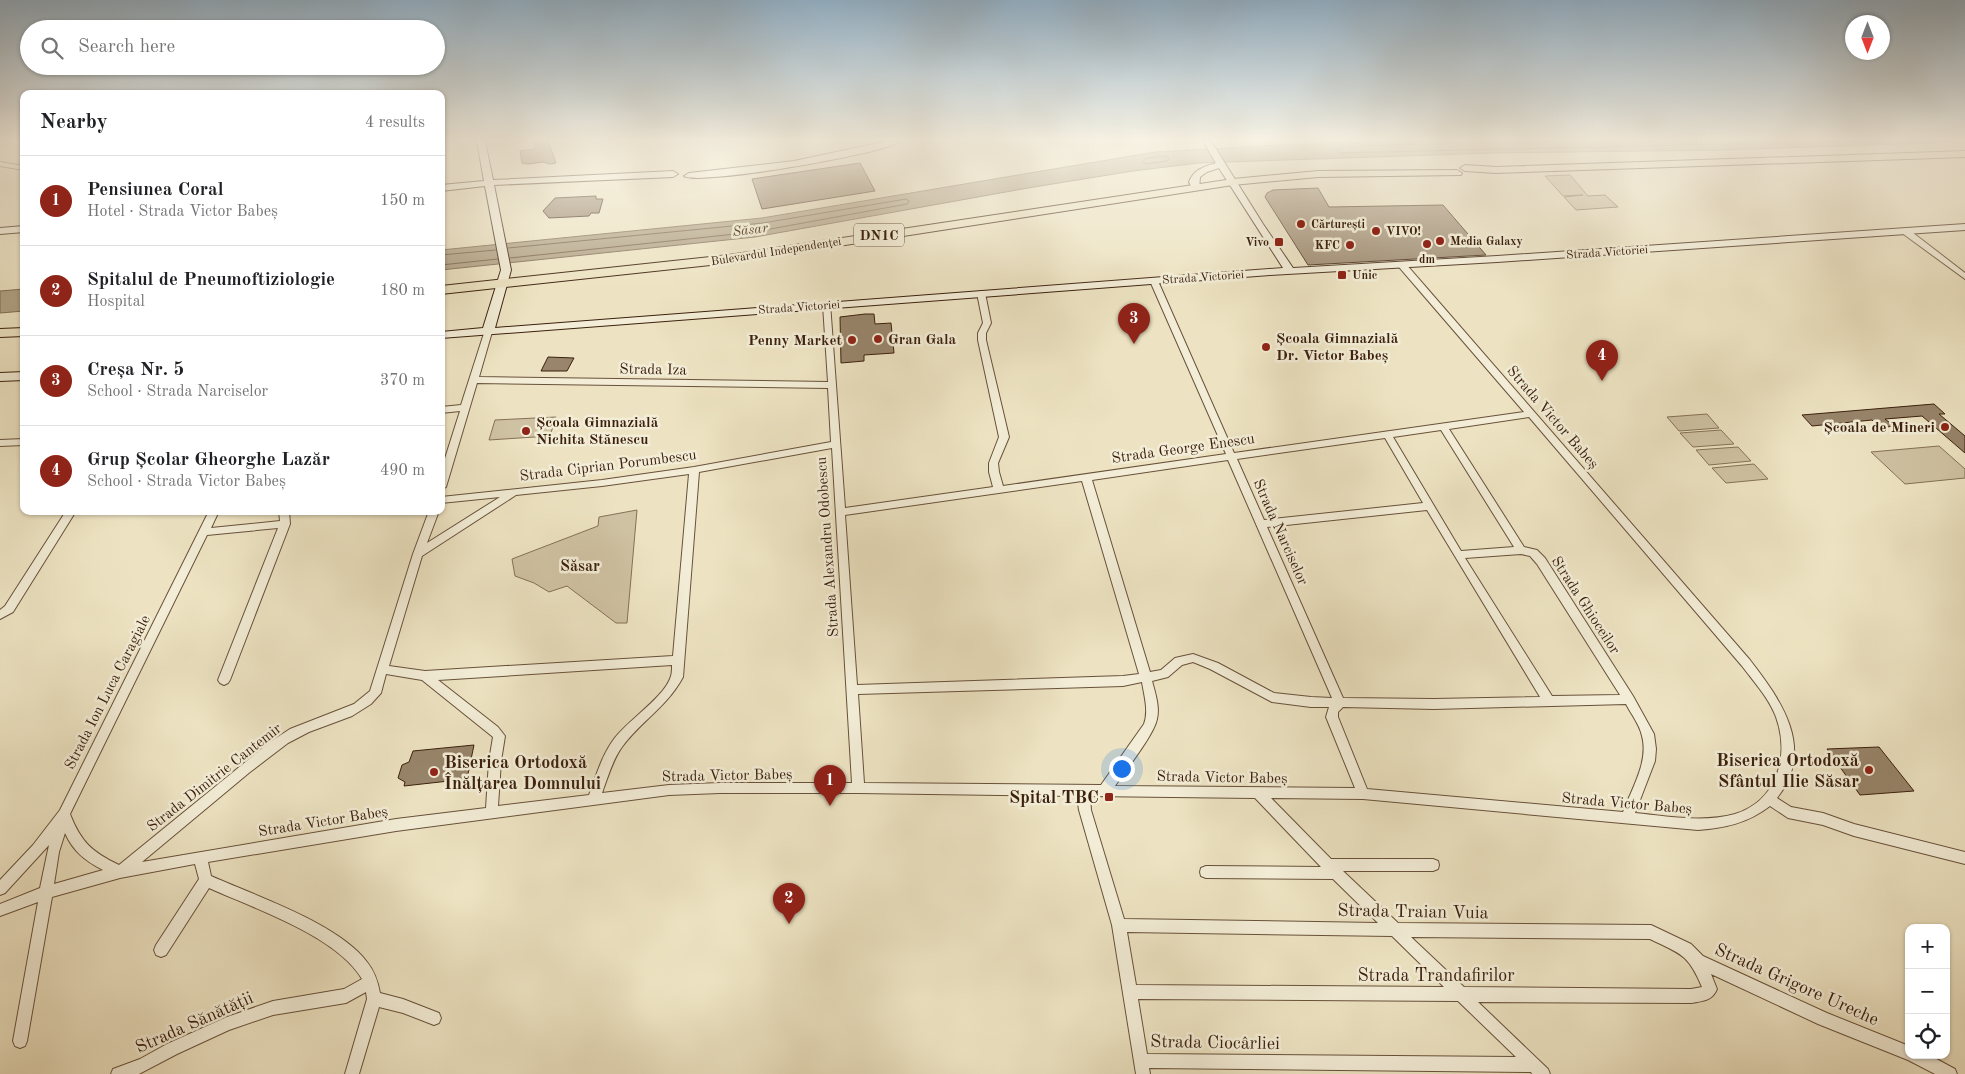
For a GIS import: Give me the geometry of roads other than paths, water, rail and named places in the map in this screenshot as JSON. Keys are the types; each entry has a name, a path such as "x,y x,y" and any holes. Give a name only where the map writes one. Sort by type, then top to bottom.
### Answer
{"main road":[{"name":"Bulevardul Independenței","path":"445,290 729,259 1174,191"},
{"path":"0,333 20,332"}],"street":[{"path":"458,191 483,197"},
{"path":"445,474 506,270 501,242 483,197 485,191"},
{"path":"1238,191 1290,271"},
{"name":"Strada Victoriei","path":"445,335 1290,271 1965,227"},
{"path":"0,231 20,229"},
{"path":"1905,231 1965,277"},
{"name":"Strada Victor Babeș","path":"0,910 47,892 120,872 200,857 492,811 669,790 858,788 1363,794 1669,822 1718,822 1752,812 1769,799 1783,780 1789,757 1786,728 1776,705 1746,663 1402,265"},
{"name":"Strada Narciselor","path":"1154,281 1340,703"},
{"path":"981,294 987,324 982,333 982,340 1004,437 1003,447 997,454 993,464 993,472 999,489"},
{"name":"Strada Alexandru Odobescu","path":"827,305 858,788"},
{"path":"0,377 20,376"},
{"name":"Strada Iza","path":"473,380 832,385"},
{"path":"445,410 465,408"},
{"name":"Strada George Enescu","path":"840,512 1530,414"},
{"name":"Strada Ghioceilor","path":"1443,426 1521,550 1533,553 1541,561 1629,700 1648,734 1649,761 1627,818"},
{"path":"1388,434 1458,555 1548,700"},
{"path":"0,443 20,442"},
{"name":"Strada Ciprian Porumbescu","path":"445,500 602,484 694,470 836,444"},
{"path":"594,798 608,760 618,743 637,722 670,692 677,677 694,470"},
{"path":"1086,477 1151,699 1152,718 1149,726 1104,791"},
{"path":"418,554 515,493"},
{"path":"1261,524 1430,506"},
{"path":"0,615 8,609 68,515"},
{"name":"Strada Ion Luca Caragiale","path":"20,1041 53,852 64,814 212,515"},
{"path":"224,680 285,524 284,515"},
{"name":"Strada Dimitrie Cantemir","path":"120,872 258,758 294,734 319,722 357,709 367,702 375,692 418,554 433,515"},
{"path":"204,532 285,524"},
{"path":"1458,555 1521,550"},
{"path":"851,690 1123,681 1164,674 1179,661 1193,658 1214,666 1272,697 1310,702 1434,704 1548,700 1629,700"},
{"path":"383,669 425,676 678,660"},
{"path":"425,676 494,730 499,736 495,761 492,811"},
{"path":"1340,703 1333,710 1332,717 1363,794"},
{"name":"Strada Ciocârliei","path":"1083,790 1084,810 1119,925 1142,1067 1539,1070"},
{"name":"Strada Ciocârliei","path":"1256,792 1332,869 1539,1070"},
{"path":"1769,799 1788,812 1823,819 1854,830 1965,858"},
{"path":"64,814 71,836 82,850 95,860 120,872"},
{"path":"0,889 38,849 64,814"},
{"path":"161,950 206,880 200,857"},
{"path":"1206,872 1433,865"},
{"path":"206,880 300,922 335,941 362,966 371,981 374,999 352,1074"},
{"name":"Strada Traian Vuia","path":"1119,925 1651,932 1686,949 1698,961"},
{"name":"Strada Trandafirilor","path":"1129,992 1691,996 1705,994 1710,989 1698,961"},
{"name":"Strada Grigore Ureche","path":"1698,961 1823,1019 1905,1052"},
{"name":"Strada Sănătății","path":"118,1074 144,1065 172,1048 227,1024 273,1008 346,996 371,981"},
{"path":"374,999 403,1006 434,1018"},
{"path":"1921,1059 1950,1074"}],"water":[{"path":"922,191 1011,191 755,237 445,270 445,250 762,218"},
{"path":"20,289 20,311 0,313 0,291"}],"place":[{"name":"Cărturești","path":"1301,224"},
{"name":"VIVO!","path":"1376,231"},
{"name":"Media Galaxy","path":"1440,241"},
{"name":"Vivo","path":"1279,242"},
{"name":"dm","path":"1427,244"},
{"name":"KFC","path":"1350,245"},
{"name":"Unic","path":"1342,275"},
{"name":"Gran Gala","path":"878,339"},
{"name":"Penny Market","path":"852,340"},
{"name":"Creșa Nr. 5","path":"1134,344"},
{"name":"Școala Gimnazială Dr. Victor Babeș","path":"1266,347"},
{"name":"Grup Școlar Gheorghe Lazăr","path":"1602,381"},
{"name":"Școala de Mineri","path":"1945,427"},
{"name":"Școala Gimnazială Nichita Stănescu","path":"526,431"},
{"name":"Biserica Ortodoxă Sfântul Ilie Săsar","path":"1869,770"},
{"name":"Biserica Ortodoxă Înălțarea Domnului","path":"434,772"},
{"name":"Spital TBC","path":"1109,797"},
{"name":"Pensiunea Coral","path":"830,806"},
{"name":"Spitalul de Pneumoftiziologie","path":"789,924"}],"district":[{"name":"Săsar","path":"580,565"}]}
